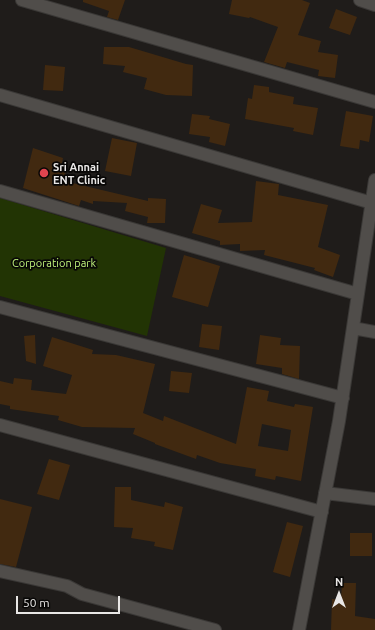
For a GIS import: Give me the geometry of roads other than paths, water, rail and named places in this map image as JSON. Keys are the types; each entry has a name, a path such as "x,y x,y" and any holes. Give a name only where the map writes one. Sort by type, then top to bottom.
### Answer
{"street":[{"path":"22,0 375,102"},
{"path":"360,0 375,5"},
{"path":"0,95 372,202"},
{"path":"299,630 343,398 374,187"},
{"path":"0,191 358,294"},
{"path":"0,306 343,398"},
{"path":"353,328 375,332"},
{"path":"0,426 322,512"},
{"path":"326,493 375,499"},
{"path":"0,571 67,586 82,594 215,630"}],"place":[{"name":"Sri Annai ENT Clinic","path":"44,173"}],"park label":[{"name":"Corporation park","path":"54,263"}]}
